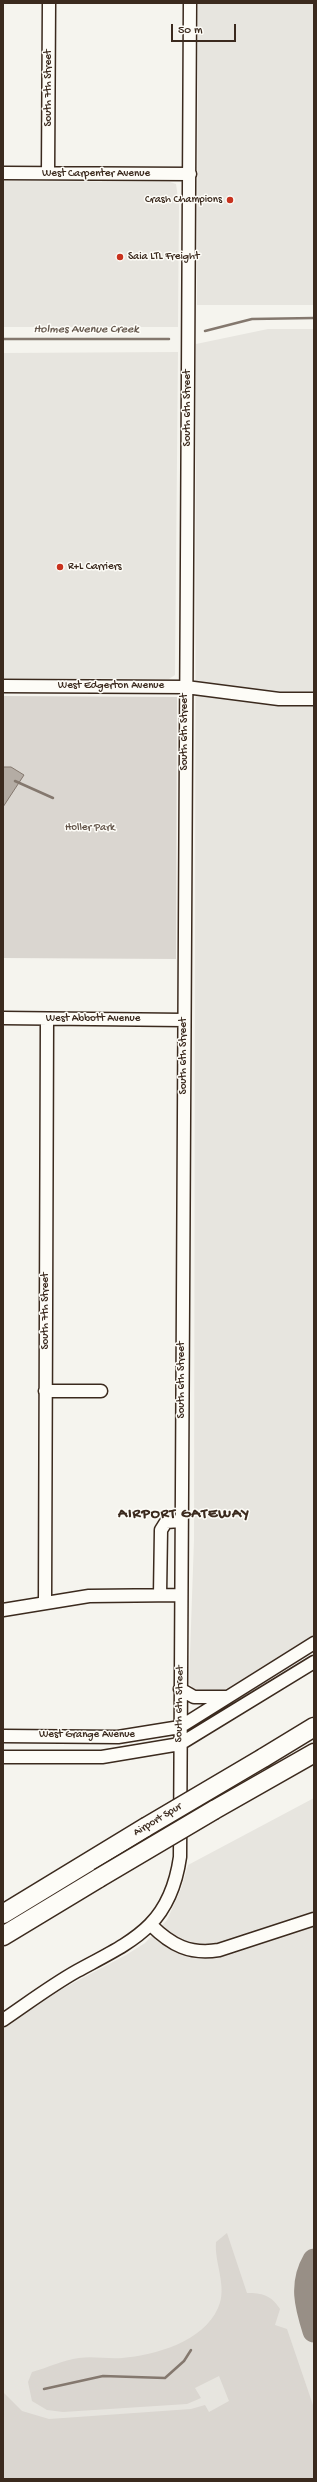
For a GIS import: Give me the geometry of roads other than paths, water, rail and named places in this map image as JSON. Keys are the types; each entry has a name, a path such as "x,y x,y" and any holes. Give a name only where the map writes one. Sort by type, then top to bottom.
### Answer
{"highway":[{"name":"Airport Spur","path":"3,1914 314,1727"},
{"name":"Airport Spur","path":"3,1936 214,1810 314,1753"}],"street":[{"name":"South 7th Street","path":"48,173 49,3"},
{"name":"South 6th Street","path":"3,2020 76,1972 125,1946 151,1925 168,1901 178,1873 181,1842 180,1689 190,3"},
{"name":"West Carpenter Avenue","path":"3,173 190,174"},
{"name":"West Edgerton Avenue","path":"3,686 186,687 279,699 314,699"},
{"name":"West Abbott Avenue","path":"3,1018 184,1020"},
{"name":"South 7th Street","path":"45,1603 47,1019"},
{"path":"45,1391 101,1391"},
{"path":"160,1595 161,1530 166,1522 181,1521"},
{"path":"3,1610 89,1596 181,1595"},
{"name":"West Grange Avenue","path":"3,1736 137,1736 180,1727 314,1644"},
{"name":"West Grange Avenue","path":"3,1757 102,1757 180,1744 314,1662"},
{"path":"180,1689 194,1697 230,1697"},
{"path":"102,1737 102,1757"},
{"path":"151,1925 161,1935 181,1948 205,1952 219,1950 314,1919"}],"waterway":[{"name":"Holmes Avenue Creek","path":"205,331 252,319 314,318"},
{"name":"Holmes Avenue Creek","path":"3,339 169,339"},
{"path":"15,781 53,798"},
{"path":"44,2389 103,2376 165,2378 184,2361 191,2350"}],"place":[{"name":"Crash Champions","path":"230,200"},
{"name":"Saia LTL Freight","path":"120,257"},
{"name":"R+L Carriers","path":"60,567"}],"district":[{"name":"AIRPORT GATEWAY","path":"184,1515"}],"park label":[{"name":"Holler Park","path":"90,828"}]}
